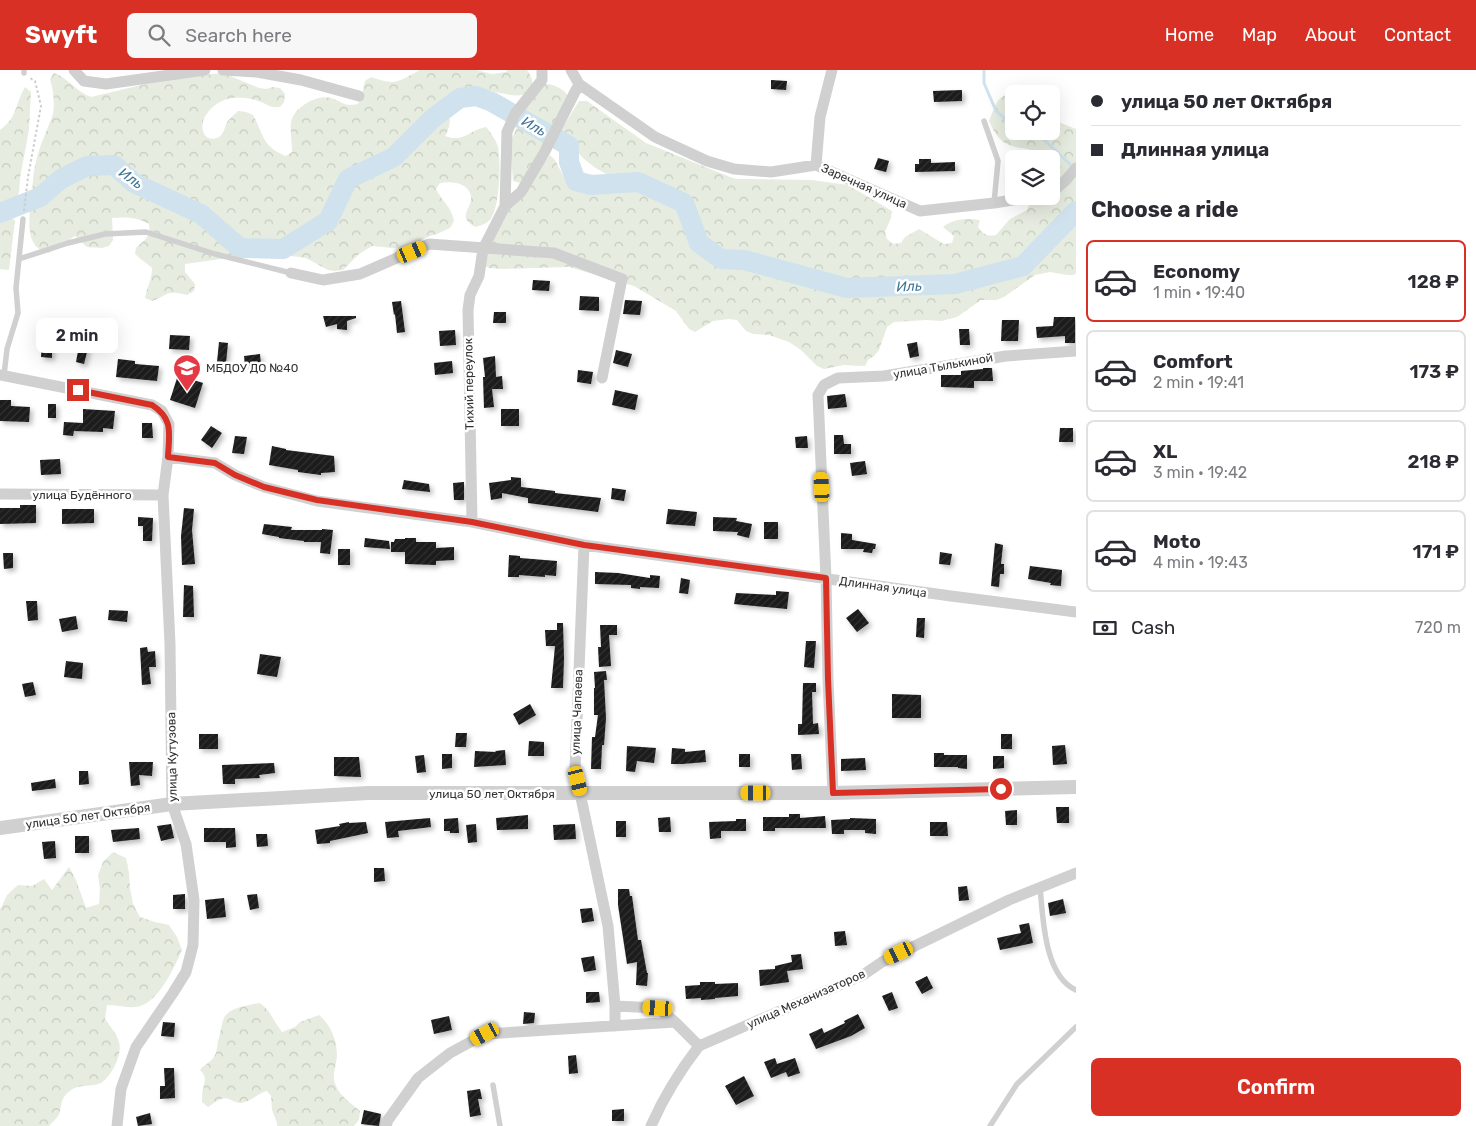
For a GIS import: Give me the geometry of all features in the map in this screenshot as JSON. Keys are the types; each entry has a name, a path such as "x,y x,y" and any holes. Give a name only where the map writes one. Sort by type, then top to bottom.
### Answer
{"street":[{"path":"74,70 84,81 106,84 205,70"},
{"path":"223,70 257,72 302,80 358,96"},
{"path":"504,206 506,132 515,114 542,80 542,70"},
{"name":"Заречная улица","path":"571,70 579,84 655,137 707,161 734,169 770,172 816,165 920,210 1005,202"},
{"path":"816,165 820,117 832,70"},
{"path":"504,206 521,192 544,153 579,84"},
{"path":"1060,185 1076,168"},
{"name":"Тихий переулок","path":"472,522 468,310 470,295 479,276 483,249 504,206"},
{"path":"291,273 322,280 360,274 429,244 554,253 622,279 602,378"},
{"name":"улица Тылькиной","path":"826,578 818,396 824,385 838,378 884,376 1006,356 1076,352"},
{"path":"2,375 152,405 162,411 169,424 168,457"},
{"name":"Длинная улица","path":"168,457 215,463 235,475 264,487 317,500 472,522 584,545 1076,612"},
{"name":"улица Кутузова","path":"117,1126 121,1089 136,1047 186,972 193,945 194,900 186,844 172,804 170,644 163,496 168,457"},
{"name":"улица Будённого","path":"0,494 163,496"},
{"name":"улица Чапаева","path":"584,545 575,769 608,926 615,1026"},
{"path":"826,578 833,793"},
{"name":"улица 50 лет Октября","path":"0,828 172,804 368,793 833,793 1076,787"},
{"name":"улица Механизаторов","path":"698,1046 863,975 882,962 1009,900 1076,873"},
{"path":"615,1006 658,1008 675,1022 698,1046 661,1102 651,1126"},
{"path":"386,1126 388,1120 418,1078 450,1053 485,1034 675,1022"}],"lane":[{"path":"984,121 998,161 994,204"},
{"path":"2,375 7,349 18,313 16,288 23,219"},
{"path":"19,260 68,243 105,234 146,232 216,254 291,273"},
{"path":"1040,887 1043,917 1050,954 1056,973 1068,986 1076,990"},
{"path":"990,1126 1017,1084 1076,1027"},
{"path":"493,1085 500,1126"}],"path":[{"path":"23,219 28,177 41,106 35,81 24,72"}],"green space":[{"path":"420,70 476,70 492,74 508,70 527,70 531,77 532,88 522,95 474,90 461,95 449,108 449,126 445,136 452,138 462,137 486,127 498,147 498,195 490,220 483,224 476,227 467,220 466,212 471,196 463,185 449,182 440,183 436,189 448,207 454,221 450,228 403,249 372,246 359,254 343,270 335,271 328,270 306,258 291,256 242,256 185,264 185,272 195,284 194,291 187,295 168,293 152,301 145,298 152,268 135,254 136,248 148,235 149,224 131,218 112,218 113,240 109,246 102,248 87,247 75,236 49,253 40,250 31,237 29,219 35,166 53,114 54,105 50,79 54,73 91,97 171,78 223,73 259,88 280,88 285,94 284,102 280,107 270,106 251,99 229,99 216,104 211,109 204,119 202,128 208,138 217,138 222,134 227,122 238,111 246,112 253,115 265,140 272,149 286,156 292,152 291,123 293,117 306,103 325,97 346,104 358,104 365,81 371,77 392,82"},
{"path":"545,84 558,87 568,95 525,178 520,183 513,181 510,143 527,105"},
{"path":"25,87 31,92 29,130 17,199 6,210 15,221 9,270 0,269 0,130 13,115"},
{"path":"1005,96 1005,140 1060,140 1060,123 1076,129 1076,273 1074,275 1067,275 1050,272 1035,275 1004,297 997,300 981,300 957,317 942,321 894,322 887,327 879,350 868,360 865,366 844,365 824,369 817,366 801,350 789,342 769,335 753,334 746,331 737,320 713,321 695,332 689,329 676,311 634,286 569,267 503,269 489,268 483,265 505,211 550,155 555,160 565,179 603,192 613,178 583,158 560,132 579,101 587,101 646,143 730,177 737,179 812,180 848,185 892,211 885,232 887,239 893,244 901,243 905,237 919,229 944,244 952,243 954,236 943,227 961,219 980,220 978,227 986,234 993,236 1010,219 1027,210 1029,205 1060,205 1060,150 1031,150 1008,145 1001,140 989,121 999,99"},
{"path":"113,852 126,858 133,904 140,917 169,925 177,937 182,950 164,985 150,1000 143,1005 135,1007 107,1005 105,1019 117,1036 120,1047 118,1059 105,1080 101,1083 78,1087 67,1093 63,1099 58,1116 49,1126 0,1126 0,908 7,895 18,885 32,886 44,879 52,890 69,867 86,908 99,904 100,889 98,875 103,862"},
{"path":"260,1003 270,1013 282,1032 295,1027 300,1022 319,1015 327,1023 337,1050 334,1075 338,1090 360,1111 359,1120 354,1126 277,1126 272,1110 271,1096 267,1091 241,1103 223,1098 208,1107 202,1102 205,1079 200,1070 215,1055 224,1018 230,1011"}],"building":[{"path":"771,80 787,81 786,90 771,89"},
{"path":"962,90 962,101 934,102 933,91"},
{"path":"878,158 889,161 886,172 874,169"},
{"path":"919,159 931,159 931,163 955,162 955,171 915,172 915,164 919,164"},
{"path":"533,280 550,281 549,291 532,290"},
{"path":"580,296 599,297 599,311 579,310"},
{"path":"625,300 642,301 640,315 623,314"},
{"path":"401,301 405,332 397,333 392,302"},
{"path":"494,312 506,312 506,323 493,323"},
{"path":"323,316 356,316 356,318 347,321 347,330 337,329 337,324 326,327"},
{"path":"1054,317 1075,317 1075,343 1065,343 1065,336 1037,338 1036,327 1053,326"},
{"path":"1002,320 1019,320 1018,341 1001,341"},
{"path":"959,329 969,329 970,345 960,345"},
{"path":"455,330 456,345 440,346 439,331"},
{"path":"170,335 190,336 189,350 169,349"},
{"path":"219,342 228,343 226,363 217,362"},
{"path":"917,342 919,356 910,358 907,344"},
{"path":"42,343 52,343 52,358 41,357"},
{"path":"79,346 88,348 84,364 76,362"},
{"path":"616,350 632,354 628,367 613,363"},
{"path":"260,354 261,365 245,366 244,356"},
{"path":"495,356 496,377 502,376 503,389 492,389 494,407 484,408 483,377 485,377 483,358"},
{"path":"118,359 135,361 135,364 159,366 157,381 116,377"},
{"path":"452,361 453,373 435,375 434,363"},
{"path":"992,368 993,381 974,381 974,388 941,387 941,375 961,375 961,371"},
{"path":"578,370 593,372 591,384 577,382"},
{"name":"МБДОУ ДО №40","path":"178,375 203,383 195,408 170,400"},
{"path":"615,390 638,395 635,410 612,405"},
{"path":"845,394 847,407 828,409 827,396"},
{"path":"0,400 11,400 11,406 30,407 29,422 0,421"},
{"path":"48,404 56,404 56,418 48,418"},
{"path":"83,409 115,411 113,429 103,428 103,432 74,431 73,436 63,435 64,422 83,423"},
{"path":"501,409 519,409 519,426 501,426"},
{"path":"142,423 152,423 153,438 142,438"},
{"path":"211,426 222,433 212,448 201,440"},
{"path":"1060,428 1073,428 1073,442 1059,442"},
{"path":"834,435 843,435 844,444 851,444 851,454 834,454"},
{"path":"235,436 247,437 244,454 232,453"},
{"path":"807,436 808,448 796,448 795,437"},
{"path":"272,446 286,450 334,456 335,472 321,473 321,475 269,465"},
{"path":"60,459 61,474 41,475 40,460"},
{"path":"865,461 867,474 852,476 850,463"},
{"path":"511,477 521,478 521,487 601,498 598,512 528,503 528,498 502,493 502,498 491,500 489,483 511,480"},
{"path":"404,480 429,484 430,492 402,489"},
{"path":"464,482 464,500 454,500 453,483"},
{"path":"612,488 626,490 624,501 611,499"},
{"path":"20,505 36,505 36,523 0,524 0,508 20,508"},
{"path":"184,508 194,509 192,530 195,564 182,565 181,536"},
{"path":"62,509 94,509 94,523 62,524"},
{"path":"668,509 697,512 695,526 666,524"},
{"path":"138,517 153,518 152,541 143,541 143,526 138,526"},
{"path":"713,517 737,518 736,521 752,524 749,538 737,535 738,532 713,531"},
{"path":"764,522 778,522 778,539 764,539"},
{"path":"264,524 292,527 291,530 333,530 330,554 320,553 321,542 304,542 262,534"},
{"path":"841,533 852,534 852,540 876,544 875,549 873,549 872,553 863,552 864,549 841,549"},
{"path":"365,538 389,541 390,549 364,547"},
{"path":"416,538 416,542 436,542 436,548 454,547 454,560 436,561 436,565 405,564 405,552 391,552 391,542 394,542 395,539"},
{"path":"995,543 1003,545 1001,564 1004,564 1004,574 1000,574 999,587 991,586"},
{"path":"338,549 350,549 350,565 338,565"},
{"path":"940,552 952,554 950,565 939,564"},
{"path":"3,553 13,553 13,568 4,569"},
{"path":"509,555 520,556 520,558 557,561 556,576 519,575 519,577 508,577"},
{"path":"1030,566 1062,570 1061,586 1028,579"},
{"path":"595,572 618,573 650,578 650,575 660,576 659,588 640,587 640,589 631,588 631,585 595,584"},
{"path":"681,578 690,580 688,594 679,593"},
{"path":"184,585 193,586 194,617 183,617"},
{"path":"776,591 789,592 787,609 734,604 736,593 776,595"},
{"path":"26,601 37,601 38,620 28,621"},
{"path":"858,609 869,623 857,632 846,618"},
{"path":"109,610 128,611 127,622 108,620"},
{"path":"76,616 78,629 62,632 59,619"},
{"path":"917,618 925,618 924,638 916,637"},
{"path":"557,623 563,623 563,688 551,688 555,646 546,646 545,630 557,630"},
{"path":"600,625 617,625 617,635 609,635 611,666 599,667 598,647 601,647"},
{"path":"806,641 816,641 814,668 804,667"},
{"path":"147,647 148,652 155,651 156,667 149,667 151,684 142,685 140,648"},
{"path":"260,654 281,657 277,677 257,674"},
{"path":"66,661 83,663 82,679 64,677"},
{"path":"606,671 607,680 604,680 606,718 601,769 591,769 592,737 595,737 598,715 594,715 594,672"},
{"path":"33,682 36,695 25,697 22,684"},
{"path":"803,683 816,683 816,692 812,692 813,724 818,723 819,734 798,735 798,724 802,724"},
{"path":"892,694 921,695 921,718 892,718"},
{"path":"530,704 536,715 519,725 513,714"},
{"path":"456,733 467,733 466,747 455,747"},
{"path":"199,734 218,734 218,749 199,749"},
{"path":"1001,734 1012,734 1012,749 1001,749"},
{"path":"529,741 544,742 544,756 528,756"},
{"path":"1065,745 1067,764 1053,765 1052,746"},
{"path":"627,746 656,748 654,763 637,761 635,772 626,771"},
{"path":"672,748 685,749 685,752 705,750 706,762 671,764"},
{"path":"505,750 506,765 474,767 475,751 496,752"},
{"path":"934,753 967,755 967,769 934,767"},
{"path":"442,754 452,754 452,768 442,769"},
{"path":"739,754 750,754 750,767 739,767"},
{"path":"791,754 801,754 802,769 792,770"},
{"path":"424,755 426,772 417,773 415,756"},
{"path":"993,756 1004,756 1004,768 993,769"},
{"path":"334,757 359,757 361,777 334,776"},
{"path":"865,758 866,770 841,771 841,759"},
{"path":"129,762 153,762 152,776 139,775 140,785 131,786"},
{"path":"274,763 275,773 259,775 260,778 235,779 235,784 223,784 222,765"},
{"path":"79,771 88,771 89,784 79,785"},
{"path":"55,779 56,788 32,791 31,783"},
{"path":"1056,807 1069,807 1069,823 1057,823"},
{"path":"1017,810 1017,825 1006,825 1005,811"},
{"path":"789,814 800,814 800,818 825,816 826,828 775,828 775,831 763,831 763,817 789,817"},
{"path":"528,815 528,829 497,830 496,818"},
{"path":"670,817 671,832 659,832 658,818"},
{"path":"430,818 431,827 398,831 399,837 387,838 385,822"},
{"path":"458,818 459,833 444,831 444,819"},
{"path":"850,818 876,819 876,834 865,833 865,830 844,830 844,834 832,834 831,820"},
{"path":"736,819 746,819 746,831 721,831 721,838 710,839 709,822 736,821"},
{"path":"616,821 626,821 626,837 616,837"},
{"path":"366,822 368,833 330,841 330,843 317,844 315,830 340,826 339,824"},
{"path":"930,822 947,822 948,836 930,836"},
{"path":"171,824 174,838 161,841 157,826"},
{"path":"476,824 477,842 468,843 466,825"},
{"path":"575,824 576,839 554,840 553,825"},
{"path":"139,828 140,839 113,842 111,830"},
{"path":"204,828 235,828 236,847 226,848 226,842 204,842"},
{"path":"256,834 267,834 268,846 257,847"},
{"path":"75,836 89,836 89,853 75,853"},
{"path":"55,841 56,858 44,859 42,842"},
{"path":"374,868 384,868 385,881 374,882"},
{"path":"967,886 969,900 959,901 958,887"},
{"path":"618,889 629,889 630,896 632,896 638,940 641,940 648,973 647,986 636,985 637,962 627,964 618,905"},
{"path":"185,894 185,909 173,909 173,895"},
{"path":"257,894 259,908 250,910 247,895"},
{"path":"224,898 226,917 207,919 205,900"},
{"path":"1063,899 1066,913 1050,916 1048,903"},
{"path":"592,908 594,921 582,923 580,909"},
{"path":"1029,923 1033,943 1000,950 997,938 1021,933 1019,925"},
{"path":"845,931 847,945 835,946 834,932"},
{"path":"801,954 803,969 787,971 789,982 760,986 759,970 775,969 775,966 792,962 791,955"},
{"path":"594,956 596,970 584,972 581,958"},
{"path":"927,976 933,988 922,994 915,982"},
{"path":"700,982 715,982 715,984 738,983 738,996 701,1000 701,998 686,999 685,986 700,985"},
{"path":"586,992 599,992 600,1002 586,1003"},
{"path":"892,992 898,1008 889,1011 882,996"},
{"path":"524,1012 535,1013 534,1023 523,1024"},
{"path":"858,1014 865,1028 851,1036 816,1049 809,1034 822,1028 824,1033 845,1023 844,1021"},
{"path":"449,1016 452,1030 434,1034 431,1020"},
{"path":"163,1022 175,1023 174,1037 161,1036"},
{"path":"576,1055 578,1073 569,1074 568,1056"},
{"path":"775,1058 777,1064 795,1058 800,1073 788,1077 786,1072 771,1078 764,1062"},
{"path":"164,1068 174,1068 175,1098 160,1099 160,1086 165,1086"},
{"path":"744,1076 754,1096 736,1105 725,1086"},
{"path":"480,1089 482,1099 478,1099 481,1115 470,1117 467,1091"},
{"path":"624,1109 624,1121 612,1121 612,1110"},
{"path":"364,1110 381,1114 379,1126 361,1124"},
{"path":"150,1113 152,1124 138,1126 136,1117"}],"waterway":[{"path":"984,70 984,83 996,111 1005,118"},
{"name":"Иль","path":"0,213 40,197 61,179 87,166 114,165 134,183 201,214 240,248 283,249 328,221 348,179 394,157 433,118 460,98 476,96 492,102 569,146 569,162 576,181 591,185 638,182 684,203 699,243 721,259 744,260 847,288 955,284 1023,266 1076,211"},
{"path":"1044,140 1073,167"}],"place":[{"name":"МБДОУ ДО №40","path":"187,392"}],"route":[{"path":"78,390 152,405 162,411 169,424 168,457 215,463 235,475 264,487 317,500 472,522 584,545 826,578 833,793 1001,789"}]}
